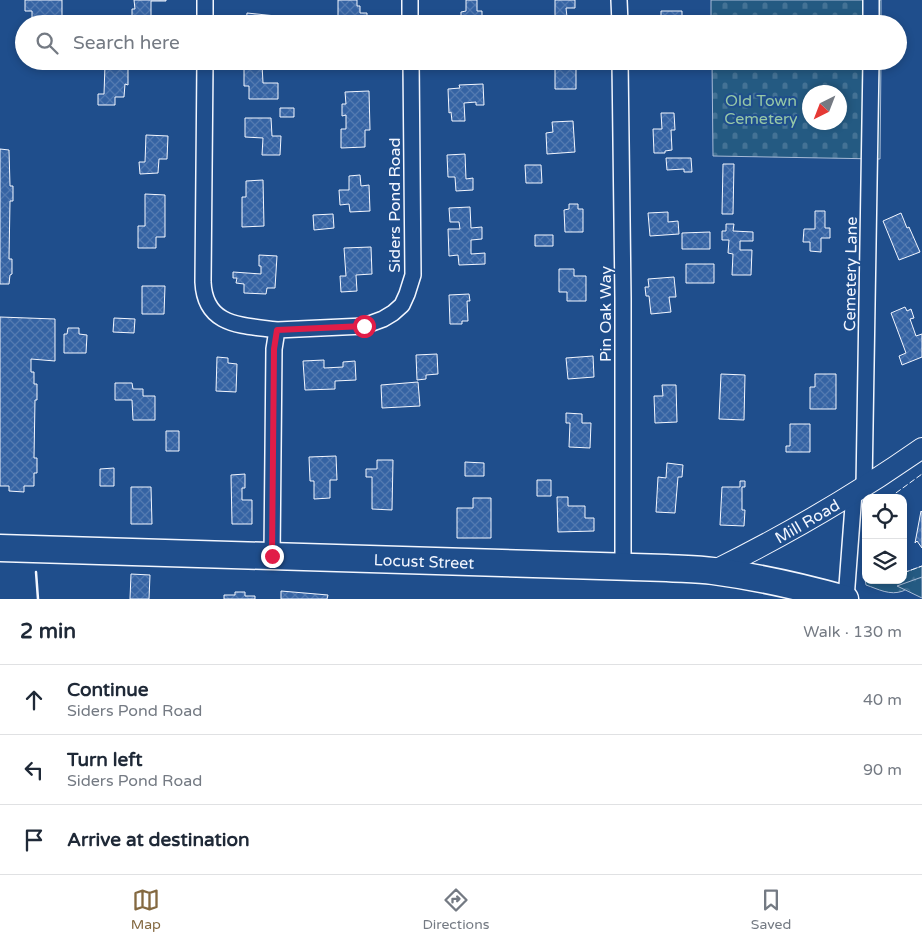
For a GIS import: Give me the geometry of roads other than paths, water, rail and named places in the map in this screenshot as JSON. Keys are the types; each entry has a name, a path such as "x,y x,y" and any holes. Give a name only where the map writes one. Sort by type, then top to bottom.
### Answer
{"highway":[{"name":"Locust Street","path":"0,548 667,568 713,571 803,587 845,599"}],"street":[{"path":"205,0 205,15"},
{"path":"410,0 410,15"},
{"path":"619,0 620,15"},
{"path":"871,0 871,15"},
{"name":"Siders Pond Road","path":"205,70 203,282 205,299 211,309 227,322 277,330 364,326 383,320 402,305 413,275 411,70"},
{"name":"Pin Oak Way","path":"620,70 623,298 623,567"},
{"name":"Cemetery Lane","path":"845,599 859,490 871,70"},
{"path":"272,556 274,349 277,330"},
{"name":"Mill Road","path":"713,571 759,548 859,490 922,448"}],"park label":[{"name":"Old Town Cemetery","path":"761,109"}]}
